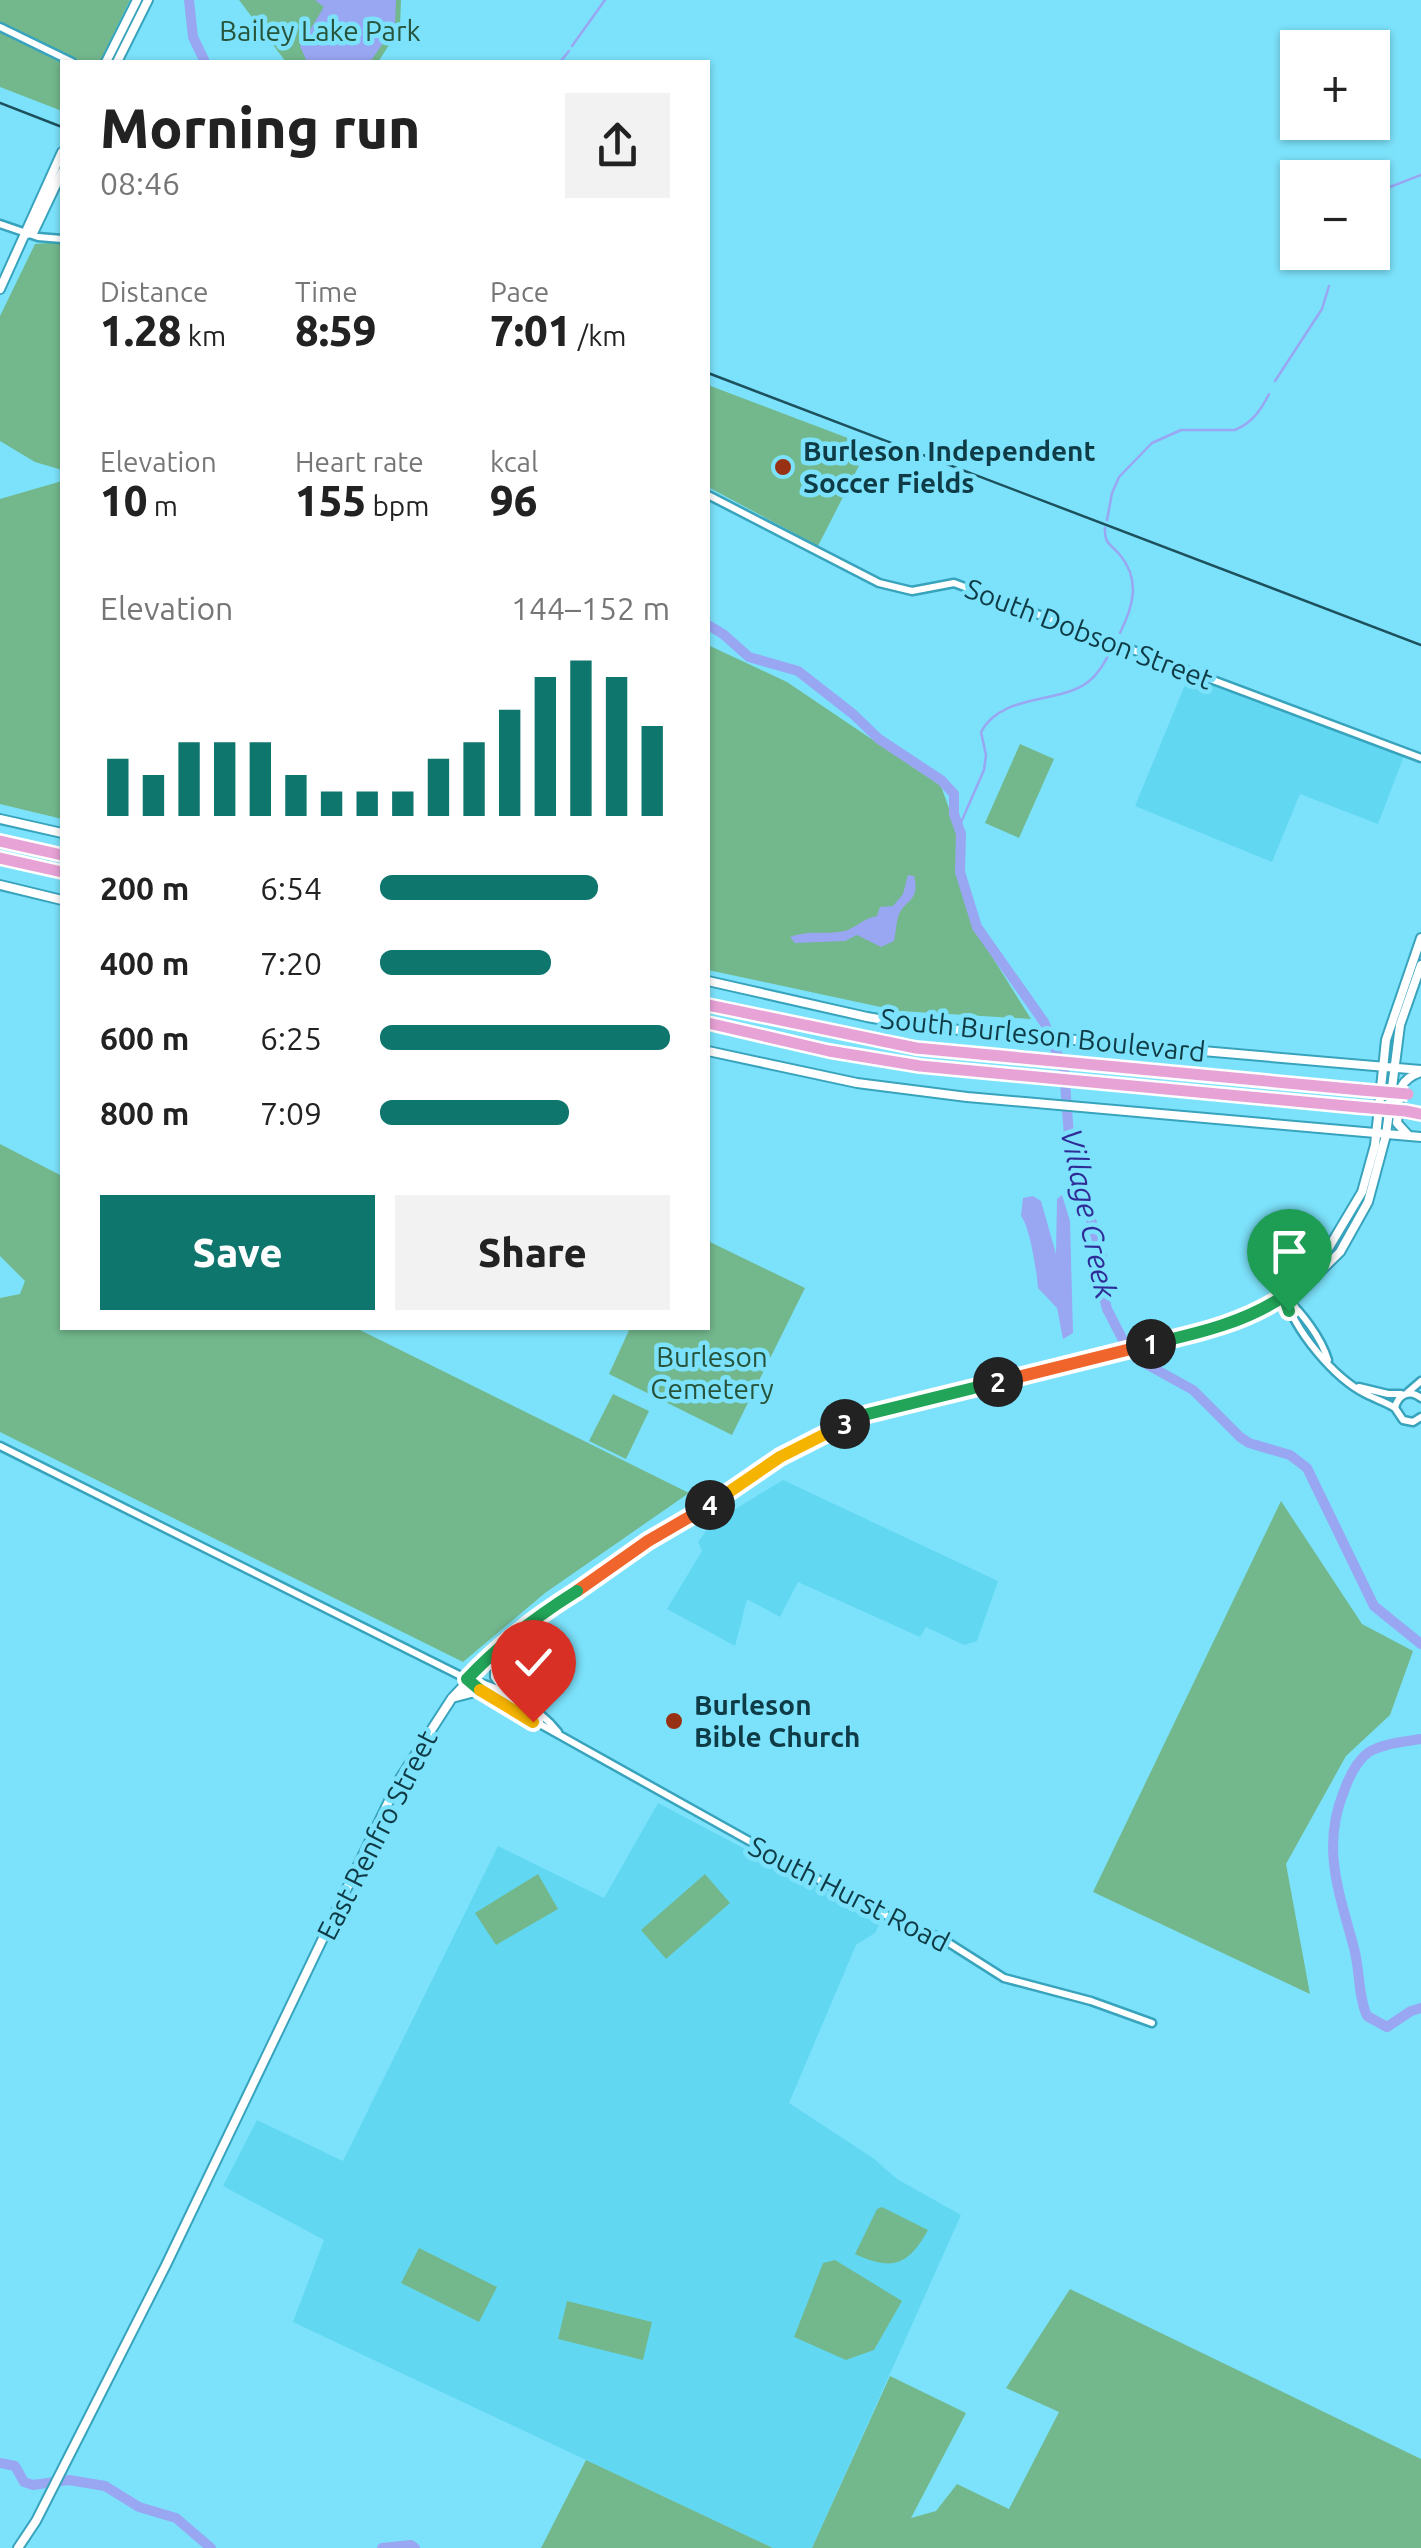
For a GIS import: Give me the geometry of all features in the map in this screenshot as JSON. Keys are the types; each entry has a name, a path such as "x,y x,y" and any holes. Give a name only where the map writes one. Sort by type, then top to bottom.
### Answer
{"highway":[{"path":"0,841 60,855"},
{"path":"0,858 60,872"},
{"path":"710,1003 884,1043 1025,1060 1415,1095"},
{"path":"710,1025 868,1058 1030,1078 1421,1113"}],"main road":[{"path":"107,60 137,0"},
{"path":"118,60 148,0"},
{"path":"0,289 60,156"},
{"path":"27,234 34,231 60,176"},
{"path":"0,818 60,833"},
{"path":"0,885 60,900"},
{"path":"1381,1135 1392,1017 1421,938"},
{"path":"1388,1068 1421,965"},
{"name":"South Burleson Boulevard","path":"710,981 867,1018 1421,1071"},
{"path":"710,1051 857,1083 967,1097 1421,1137"},
{"path":"1408,1136 1397,1123 1402,1083 1407,1076 1421,1071"},
{"name":"East Renfro Street","path":"18,2548 166,2266 399,1780 467,1679 561,1600 648,1541 822,1434 868,1414 1162,1342 1264,1310 1284,1296 1328,1249 1362,1192 1381,1135"},
{"name":"East Renfro Street","path":"1284,1296 1300,1291 1331,1262 1350,1237 1368,1202 1381,1135"},
{"path":"1350,1237 1348,1231 1362,1192"},
{"path":"495,1652 495,1678 510,1696"},
{"path":"452,1698 475,1692 491,1696"}],"street":[{"path":"0,27 68,60"},
{"path":"0,224 27,234 60,239"},
{"name":"South Dobson Street","path":"710,495 880,584 912,590 954,583 1421,758"},
{"path":"1284,1296 1289,1312 1318,1353 1354,1385 1395,1408 1399,1417 1408,1422 1421,1417"},
{"path":"1395,1408 1398,1399 1421,1381"},
{"path":"1354,1385 1421,1398"},
{"name":"South Hurst Road","path":"0,1446 467,1679 510,1696 543,1716 559,1733"},
{"name":"South Hurst Road","path":"467,1679 725,1830 871,1910 940,1938 1004,1978 1152,2023"}],"shaded area":[{"path":"315,0 396,0 395,26 371,60 306,60 300,46 324,7"},
{"path":"1189,675 1404,756 1378,824 1300,794 1272,862 1135,806"},
{"path":"908,875 914,876 915,890 899,914 894,941 881,947 857,935 845,941 795,943 790,937 841,932 877,916 880,907 893,906 903,894"},
{"path":"1062,1195 1070,1221 1073,1333 1063,1339 1057,1308 1038,1288 1030,1240 1021,1216 1023,1198 1033,1196 1041,1201 1056,1254 1057,1199"},
{"path":"783,1480 998,1581 977,1641 964,1645 926,1627 920,1637 798,1582 780,1617 747,1599 735,1646 667,1609 702,1551 698,1542 711,1524"},
{"path":"658,1803 881,1921 875,1933 856,1945 789,2103 873,2158 897,2179 961,2215 812,2548 773,2548 293,2322 324,2240 223,2186 257,2120 343,2161 498,1846 604,1898"}],"green space":[{"path":"0,0 130,0 101,60 60,60 60,110 0,87"},
{"name":"Bailey Lake Park","path":"239,0 401,0 400,28 379,60 284,60"},
{"path":"60,242 60,469 35,462 0,441 0,316 35,244"},
{"name":"Burleson Independent Soccer Fields","path":"710,386 869,446 818,546 710,488"},
{"path":"60,482 60,819 0,804 0,499"},
{"path":"710,646 787,682 941,786 959,836 957,870 973,926 1031,1019 899,1011 710,970"},
{"path":"1020,744 1054,759 1019,838 985,823"},
{"path":"0,1144 60,1175 60,1330 360,1330 689,1493 545,1593 463,1662 0,1432 0,1298 20,1294 25,1281 0,1256"},
{"name":"Burleson Cemetery","path":"710,1242 805,1288 732,1435 609,1374 629,1330 710,1330"},
{"path":"613,1394 649,1411 626,1459 589,1441"},
{"path":"1281,1501 1362,1624 1413,1651 1390,1715 1346,1756 1286,1864 1310,1994 1093,1892"},
{"path":"538,1874 558,1909 496,1945 475,1913"},
{"path":"705,1874 730,1903 666,1959 641,1930"},
{"path":"882,2207 928,2230 913,2251 898,2262 879,2262 855,2254 877,2209"},
{"path":"419,2248 497,2287 479,2322 401,2283"},
{"path":"835,2260 902,2301 874,2350 846,2360 794,2337 823,2263"},
{"path":"1070,2289 1421,2459 1421,2548 812,2548 890,2376 966,2413 911,2518 936,2511 957,2484 1009,2509 1059,2412 1006,2388"},
{"path":"567,2301 652,2322 643,2360 558,2339"},
{"path":"586,2460 773,2548 541,2548"}],"waterway":[{"name":"Village Creek","path":"189,0 193,37 204,60"},
{"path":"572,46 605,0"},
{"path":"562,60 569,51"},
{"path":"1390,187 1421,175"},
{"path":"1275,381 1322,309 1329,286"},
{"path":"1107,520 1119,477 1152,443 1181,430 1235,430 1255,415 1269,394"},
{"path":"1105,528 1107,541 1127,564 1133,584 1120,633"},
{"name":"Village Creek","path":"710,626 749,657 798,671 879,739 941,780 954,794 954,814 961,834 960,872 977,927 1044,1022 1064,1070 1070,1149 1102,1257 1107,1309 1123,1340 1137,1359 1193,1390 1240,1437 1290,1455 1307,1468 1374,1606 1421,1644"},
{"path":"959,827 984,770 986,755 981,732 990,720 1016,705 1076,689 1095,675 1112,649"},
{"name":"Village Creek","path":"1421,1739 1381,1747 1360,1760 1337,1812 1333,1851 1367,2016 1387,2027 1421,2008"},
{"path":"0,2463 15,2466 24,2482 33,2485 69,2480 105,2486 139,2507 176,2518 211,2548"},
{"path":"382,2548 415,2548"}],"railway":[{"path":"0,103 60,126"},
{"path":"710,374 1421,645"}],"place":[{"name":"Burleson Independent Soccer Fields","path":"783,467"},
{"name":"Burleson Bible Church","path":"674,1721"}],"route":[{"path":"533,1722 467,1679 505,1642 561,1600 818,1436 868,1414 924,1398 1205,1331 1264,1310 1284,1296 1289,1311"}]}
